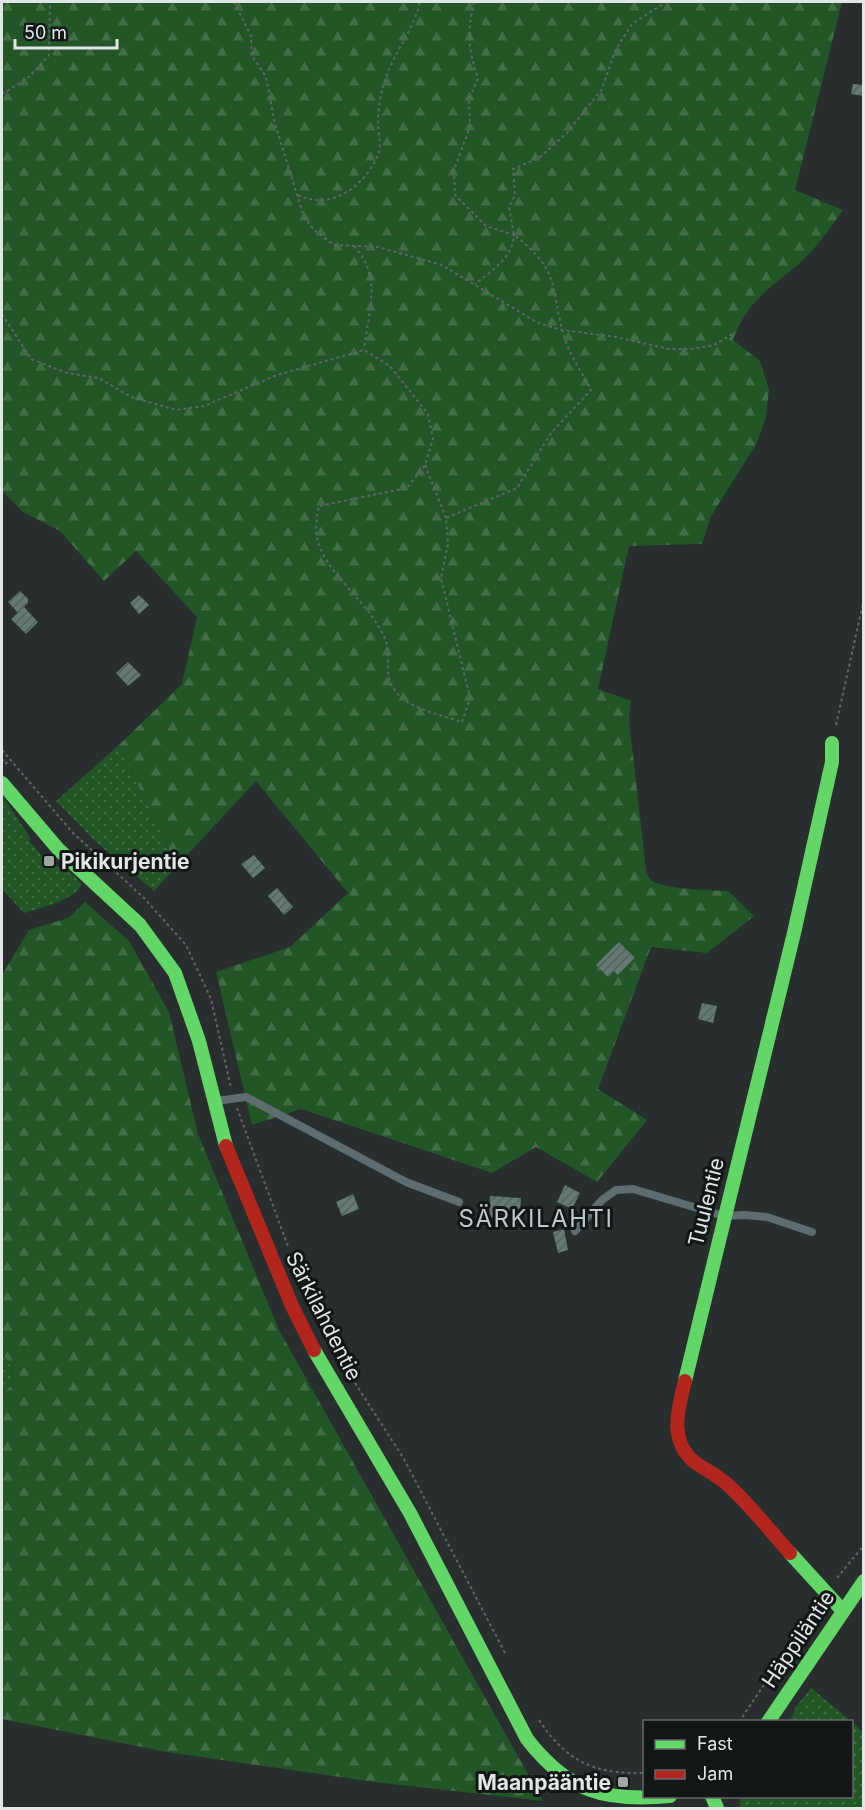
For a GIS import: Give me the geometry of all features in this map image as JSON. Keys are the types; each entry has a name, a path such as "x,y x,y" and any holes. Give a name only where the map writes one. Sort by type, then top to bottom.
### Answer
{"street":[{"name":"Tuulentie","path":"832,743 832,762 796,924 677,1414 677,1435 684,1450 693,1461 729,1485 842,1610"},
{"name":"Särkilahdentie","path":"2,783 43,833 140,925 168,960 189,1008 213,1102 243,1191 308,1338 410,1513 527,1740 552,1771 563,1780 585,1791 615,1796 643,1797"},
{"name":"Häppiläntie","path":"769,1720 842,1610 864,1581"}],"lane":[{"path":"213,1102 233,1097 246,1097 406,1182 459,1202"},
{"path":"575,1231 602,1200 616,1190 633,1189 724,1216 745,1215 767,1218 812,1232"}],"path":[{"path":"2,94 29,77 49,55 50,2"},
{"path":"234,2 251,36 252,56 266,77 274,124 304,217 314,230 334,245 378,247 442,265 538,323 562,330 616,337 669,349 691,349 714,345 736,332"},
{"path":"298,195 312,202 345,196 366,173 379,153 378,120 386,77 416,21 420,2"},
{"path":"446,518 517,488 551,433 591,390 562,330 553,278 536,252 514,235 486,226 455,195 454,170 471,126 469,100 478,78 469,55 469,21 474,2"},
{"path":"474,284 506,257 514,246 509,207 515,195 513,169 539,158 567,133 602,89 615,51 632,24 666,2"},
{"path":"354,246 366,258 372,278 364,350"},
{"path":"2,314 31,359 67,373 99,378 131,397 176,410 204,406 277,375 364,350 390,366 428,414 433,439 425,465 407,488 320,506 316,524 317,540 325,557 370,611 387,642 387,677 397,694 418,707 462,722 470,698 441,578 448,544 446,518 425,465"},
{"path":"832,743 864,599"},
{"path":"2,750 73,833 144,898 186,945 211,999 233,1097 258,1172 292,1256"},
{"path":"2,759 5,764 10,760"},
{"path":"301,1278 315,1310"},
{"path":"354,1382 404,1459 508,1660"},
{"path":"740,1720 826,1592 864,1545"},
{"path":"538,1719 553,1740 583,1763 611,1772 643,1773"}],"green space":[{"path":"2,2 842,2 795,190 843,210 824,237 802,261 753,304 739,326 733,340 760,361 769,390 766,417 757,443 711,516 702,544 629,546 598,689 631,701 629,720 646,870 650,878 655,883 675,887 728,891 754,916 707,953 651,947 598,1089 647,1120 597,1182 536,1147 492,1173 301,1109 252,1125 216,972 290,947 348,893 256,781 177,866 119,745 182,684 197,617 136,551 104,581 60,531 23,512 2,491"},
{"path":"119,745 177,866 154,891 95,841 56,801"},
{"path":"2,795 31,839 29,841 50,865 52,863 75,876 81,884 73,894 57,903 24,913 2,889"},
{"path":"85,902 129,941 169,1012 198,1134 279,1330 543,1801 374,1782 167,1752 2,1719 2,1395 13,1383 10,1365 2,1352 2,975 29,930 68,918"},
{"path":"2,1352 10,1365 13,1383 2,1395"},
{"path":"811,1688 850,1720 790,1720 795,1708"},
{"path":"853,1723 863,1732 863,1808 739,1808 741,1798 853,1798"}],"building":[{"path":"853,84 864,85 864,96 851,94"},
{"path":"20,591 28,599 28,603 18,613 8,602"},
{"path":"139,595 149,605 139,614 130,603"},
{"path":"24,607 38,622 26,634 11,619"},
{"path":"128,662 141,675 128,686 116,673"},
{"path":"254,855 265,868 253,878 241,864"},
{"path":"277,888 293,907 284,915 268,896"},
{"path":"619,942 635,958 618,975 614,971 608,977 596,965"},
{"path":"702,1003 717,1006 713,1023 698,1019"},
{"path":"565,1185 580,1193 572,1209 557,1202"},
{"path":"353,1194 359,1209 342,1216 336,1202"},
{"path":"490,1196 521,1198 520,1211 502,1210 501,1218 489,1217"},
{"path":"564,1229 568,1250 558,1253 553,1232"}],"traffic: fast":[{"path":"685,1381 794,933 832,762 832,743"},
{"path":"2,783 59,850 140,925 175,973 199,1041 226,1146"},
{"path":"314,1350 410,1513 527,1739 542,1757 573,1782 607,1795 643,1797"},
{"path":"790,1553 842,1610"},
{"path":"769,1720 864,1581"},
{"path":"713,1798 717,1808"}],"traffic: jam":[{"path":"226,1146 292,1306 314,1350"},
{"path":"685,1381 677,1425 681,1445 687,1455 722,1480 738,1495 790,1553"}],"place":[{"name":"Pikikurjentie","path":"49,861"},
{"name":"Maanpääntie","path":"623,1782"}],"district":[{"name":"SÄRKILAHTI","path":"536,1218"}]}
